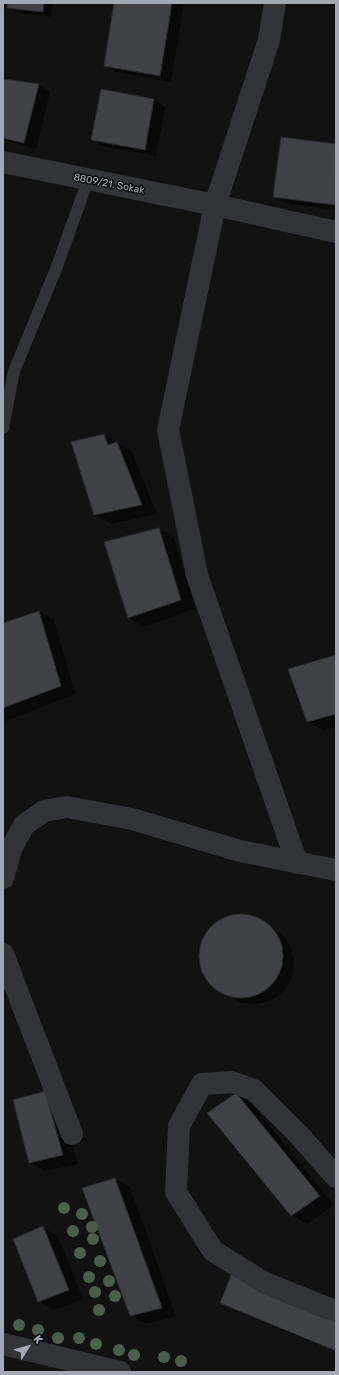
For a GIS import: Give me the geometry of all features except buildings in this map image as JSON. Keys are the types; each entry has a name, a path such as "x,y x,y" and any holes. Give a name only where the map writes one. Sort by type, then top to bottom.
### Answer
{"street":[{"path":"275,3 269,40 215,205 168,430 197,575 298,863"},
{"name":"8809/21. Sokak","path":"3,162 215,205 336,232"},
{"path":"3,878 11,850 24,825 44,811 67,807 132,819 240,851 336,870"},
{"path":"3,954 72,1134"},
{"path":"336,1177 299,1135 254,1090 232,1082 202,1084 179,1126 176,1192 213,1251 265,1283 327,1308 336,1310"},
{"path":"3,1344 120,1372"}],"lane":[{"path":"3,428 14,371 56,269 88,180"}]}
